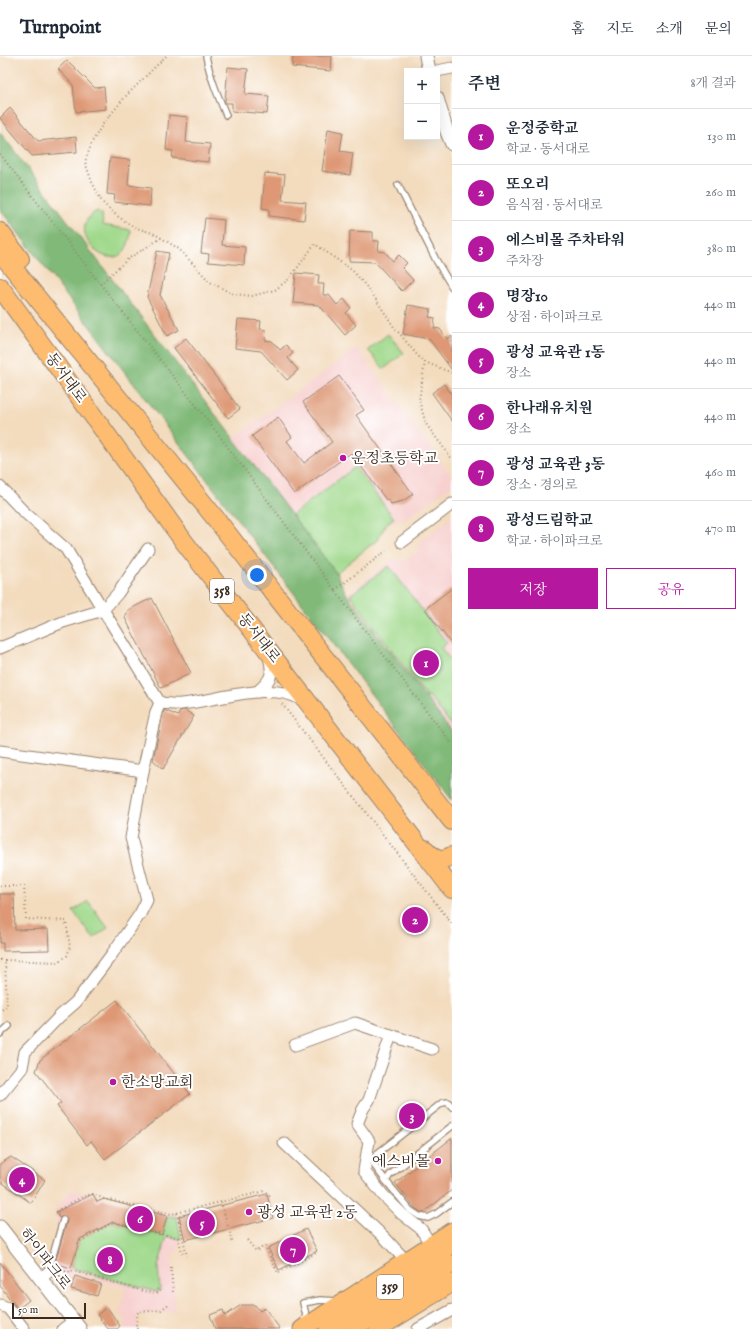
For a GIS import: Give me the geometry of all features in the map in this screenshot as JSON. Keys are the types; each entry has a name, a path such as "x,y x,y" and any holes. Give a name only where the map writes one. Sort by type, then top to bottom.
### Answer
{"highway":[{"path":"0,232 216,518"},
{"name":"동서대로","path":"0,252 216,518 447,815 452,825"},
{"name":"동서대로","path":"0,287 185,543 452,889"},
{"path":"0,306 185,543"},
{"path":"409,833 431,855 441,860 452,856"}],"main road":[{"path":"302,1329 452,1231"},
{"name":"359","path":"328,1329 452,1245"},
{"name":"359","path":"352,1329 452,1264"},
{"path":"378,1329 452,1283"}],"street":[{"path":"426,56 428,68"},
{"path":"440,70 452,68"},
{"path":"439,104 452,144"},
{"path":"0,487 23,511 66,549 160,703"},
{"path":"402,542 452,504"},
{"path":"0,648 63,622 103,610 118,593 148,549"},
{"path":"257,692 267,683 271,675 272,666 269,656 258,637"},
{"path":"160,703 180,704 257,692 278,691 287,692 301,699 314,709"},
{"path":"0,1094 22,1068 25,1052 60,1016 76,1002 136,919 147,900 131,838 143,771 156,712 160,703"},
{"path":"0,751 143,771"},
{"path":"295,1045 355,1023 432,1049"},
{"path":"391,1036 369,1100 362,1109 357,1124 369,1141 364,1171 402,1214 421,1229 431,1245"},
{"path":"284,1143 386,1238 406,1261"},
{"name":"하이파크로","path":"0,1227 40,1279 72,1326"},
{"path":"40,1279 56,1272"},
{"path":"0,1305 8,1308 24,1329"},
{"path":"418,1329 452,1310"}],"lane":[{"path":"206,56 208,68 216,93 226,115"},
{"path":"398,185 436,260 452,287"},
{"path":"0,1034 9,1026"},
{"path":"452,1107 448,1102 442,1103 378,1153 373,1159 374,1165 386,1181 410,1210 419,1216 428,1218 452,1202"},
{"path":"386,1181 390,1175 452,1126"},
{"path":"56,1272 50,1268 63,1220"}],"path":[{"path":"166,56 125,97 103,124 92,142 85,162 92,182 102,202 117,216 134,227 155,234 179,249 210,282 233,294 252,296 275,290 289,279 315,244 353,271 371,292 394,326 418,356 425,362 452,373"},
{"path":"0,154 209,422 334,590 452,744"},
{"path":"100,284 128,259 162,238"},
{"path":"425,362 419,400 426,424 452,459"},
{"path":"334,590 386,551"},
{"path":"282,703 452,924"},
{"path":"0,886 24,886 26,919 66,921 70,947 67,956 58,962 0,960"},
{"path":"0,1011 7,1006 5,960"},
{"path":"63,1220 58,1217 57,1212 60,1209 84,1196 93,1194 110,1201 172,1214 265,1191 270,1196"},
{"path":"221,1202 233,1244"},
{"path":"177,1213 188,1256"},
{"path":"78,1244 113,1222 178,1238 183,1255"},
{"path":"247,1240 256,1251 265,1246 278,1272 316,1253"},
{"path":"171,1267 173,1292"},
{"path":"56,1272 69,1274 70,1270 147,1292 159,1293 160,1290 156,1289"},
{"path":"137,1329 136,1324 138,1312 161,1310 170,1304"}],"shaded area":[{"name":"운정초등학교","path":"357,348 452,477 452,485 407,518 387,523 377,540 336,573 234,438"},
{"path":"452,517 452,732 347,594 393,559 399,561 411,557 416,552 422,540"},
{"path":"71,1190 169,1214 176,1213 181,1239 177,1252 172,1253 175,1311 139,1314 137,1325 139,1329 125,1329 126,1320 119,1314 126,1288 72,1273 68,1292 60,1281 61,1279 55,1277 47,1267 57,1227 55,1211"}],"green space":[{"path":"0,132 336,573 347,595 452,732 452,800 0,209"},
{"path":"97,211 102,214 103,225 131,230 126,248 118,256 107,257 97,252 89,243 85,232 87,220"},
{"path":"388,334 404,353 384,369 368,350"},
{"path":"355,467 394,518 387,523 377,540 336,573 292,515"},
{"path":"389,566 447,643 441,648 452,662 452,726 429,696 427,697 350,595"},
{"path":"88,901 108,928 93,938 73,911"},
{"path":"167,1216 177,1217 181,1239 167,1236 158,1267 160,1290 157,1292 71,1268 79,1242 75,1241 113,1222 162,1235"}],"building":[{"path":"293,56 332,56 331,71 292,67"},
{"path":"67,60 95,88 104,87 106,109 76,112 73,85 58,69"},
{"path":"228,67 248,69 245,94 269,96 267,114 232,111 232,103 225,103"},
{"path":"10,108 38,141 76,137 77,152 32,156 0,118"},
{"path":"169,115 188,117 186,142 210,144 208,162 172,158 173,151 166,150"},
{"path":"328,129 343,132 340,151 353,153 350,175 322,171"},
{"path":"110,158 130,160 128,185 151,188 150,206 114,202 115,195 107,194"},
{"path":"265,173 285,175 282,200 306,202 304,220 269,216 269,209 262,208"},
{"path":"205,218 224,220 222,245 245,247 244,265 208,262 209,254 201,253"},
{"path":"350,231 373,232 373,241 379,241 378,251 385,252 393,261 399,255 407,263 402,268 413,280 402,291 375,262 349,261"},
{"path":"157,251 169,253 160,295 179,330 167,336 147,297"},
{"path":"296,273 319,275 318,284 324,284 323,295 329,295 337,305 344,299 351,308 346,313 356,325 345,335 319,305 293,303"},
{"path":"408,305 431,309 429,317 435,318 434,328 440,329 447,339 452,336 452,370 429,339 403,334"},
{"path":"238,319 261,321 260,329 266,330 265,340 272,341 280,350 286,345 293,353 288,358 298,370 287,380 261,351 235,348"},
{"path":"186,338 240,409 228,418 174,348"},
{"path":"339,376 364,410 356,415 413,494 403,501 391,504 389,500 387,501 351,453 294,494 252,436 278,417 292,437 287,441 304,463 332,442 303,402"},
{"path":"444,384 452,395 452,421 432,393"},
{"path":"452,588 452,645 425,609"},
{"path":"152,598 191,673 161,688 125,618 128,610"},
{"path":"164,710 178,716 180,711 185,710 194,716 163,769 153,760"},
{"path":"0,894 14,894 15,930 48,929 49,950 3,951 3,943 0,943"},
{"name":"한소망교회","path":"117,1000 190,1094 105,1159 91,1141 87,1145 57,1106 61,1103 36,1071 40,1060"},
{"name":"에스비몰","path":"452,1138 452,1190 423,1213 415,1208 395,1183"},
{"path":"11,1157 45,1180 31,1203 0,1181 0,1164"},
{"path":"93,1194 97,1202 104,1199 167,1216 162,1235 113,1222 80,1239 71,1268 55,1263 67,1221 65,1216 59,1218 56,1212"},
{"path":"267,1194 273,1218 185,1240 179,1216"},
{"path":"306,1229 317,1251 279,1270 268,1248"},
{"path":"0,1262 29,1300 18,1309 0,1286"},
{"path":"75,1276 101,1284 97,1296 71,1289"},
{"path":"241,1305 255,1305 260,1311 265,1308 280,1329 215,1329 210,1315 223,1310 225,1316"},
{"path":"107,1307 120,1326 117,1329 108,1329 97,1315"}],"place":[{"name":"운정초등학교","path":"343,458"},
{"name":"운정중학교","path":"426,663"},
{"name":"또오리","path":"415,920"},
{"name":"한소망교회","path":"113,1082"},
{"name":"에스비몰 주차타워","path":"412,1116"},
{"name":"에스비몰","path":"438,1161"},
{"name":"명장10","path":"22,1180"},
{"name":"광성 교육관 2동","path":"249,1212"},
{"name":"한나래유치원","path":"140,1219"},
{"name":"광성 교육관 1동","path":"202,1223"},
{"name":"광성 교육관 3동","path":"293,1250"},
{"name":"광성드림학교","path":"110,1260"}]}
